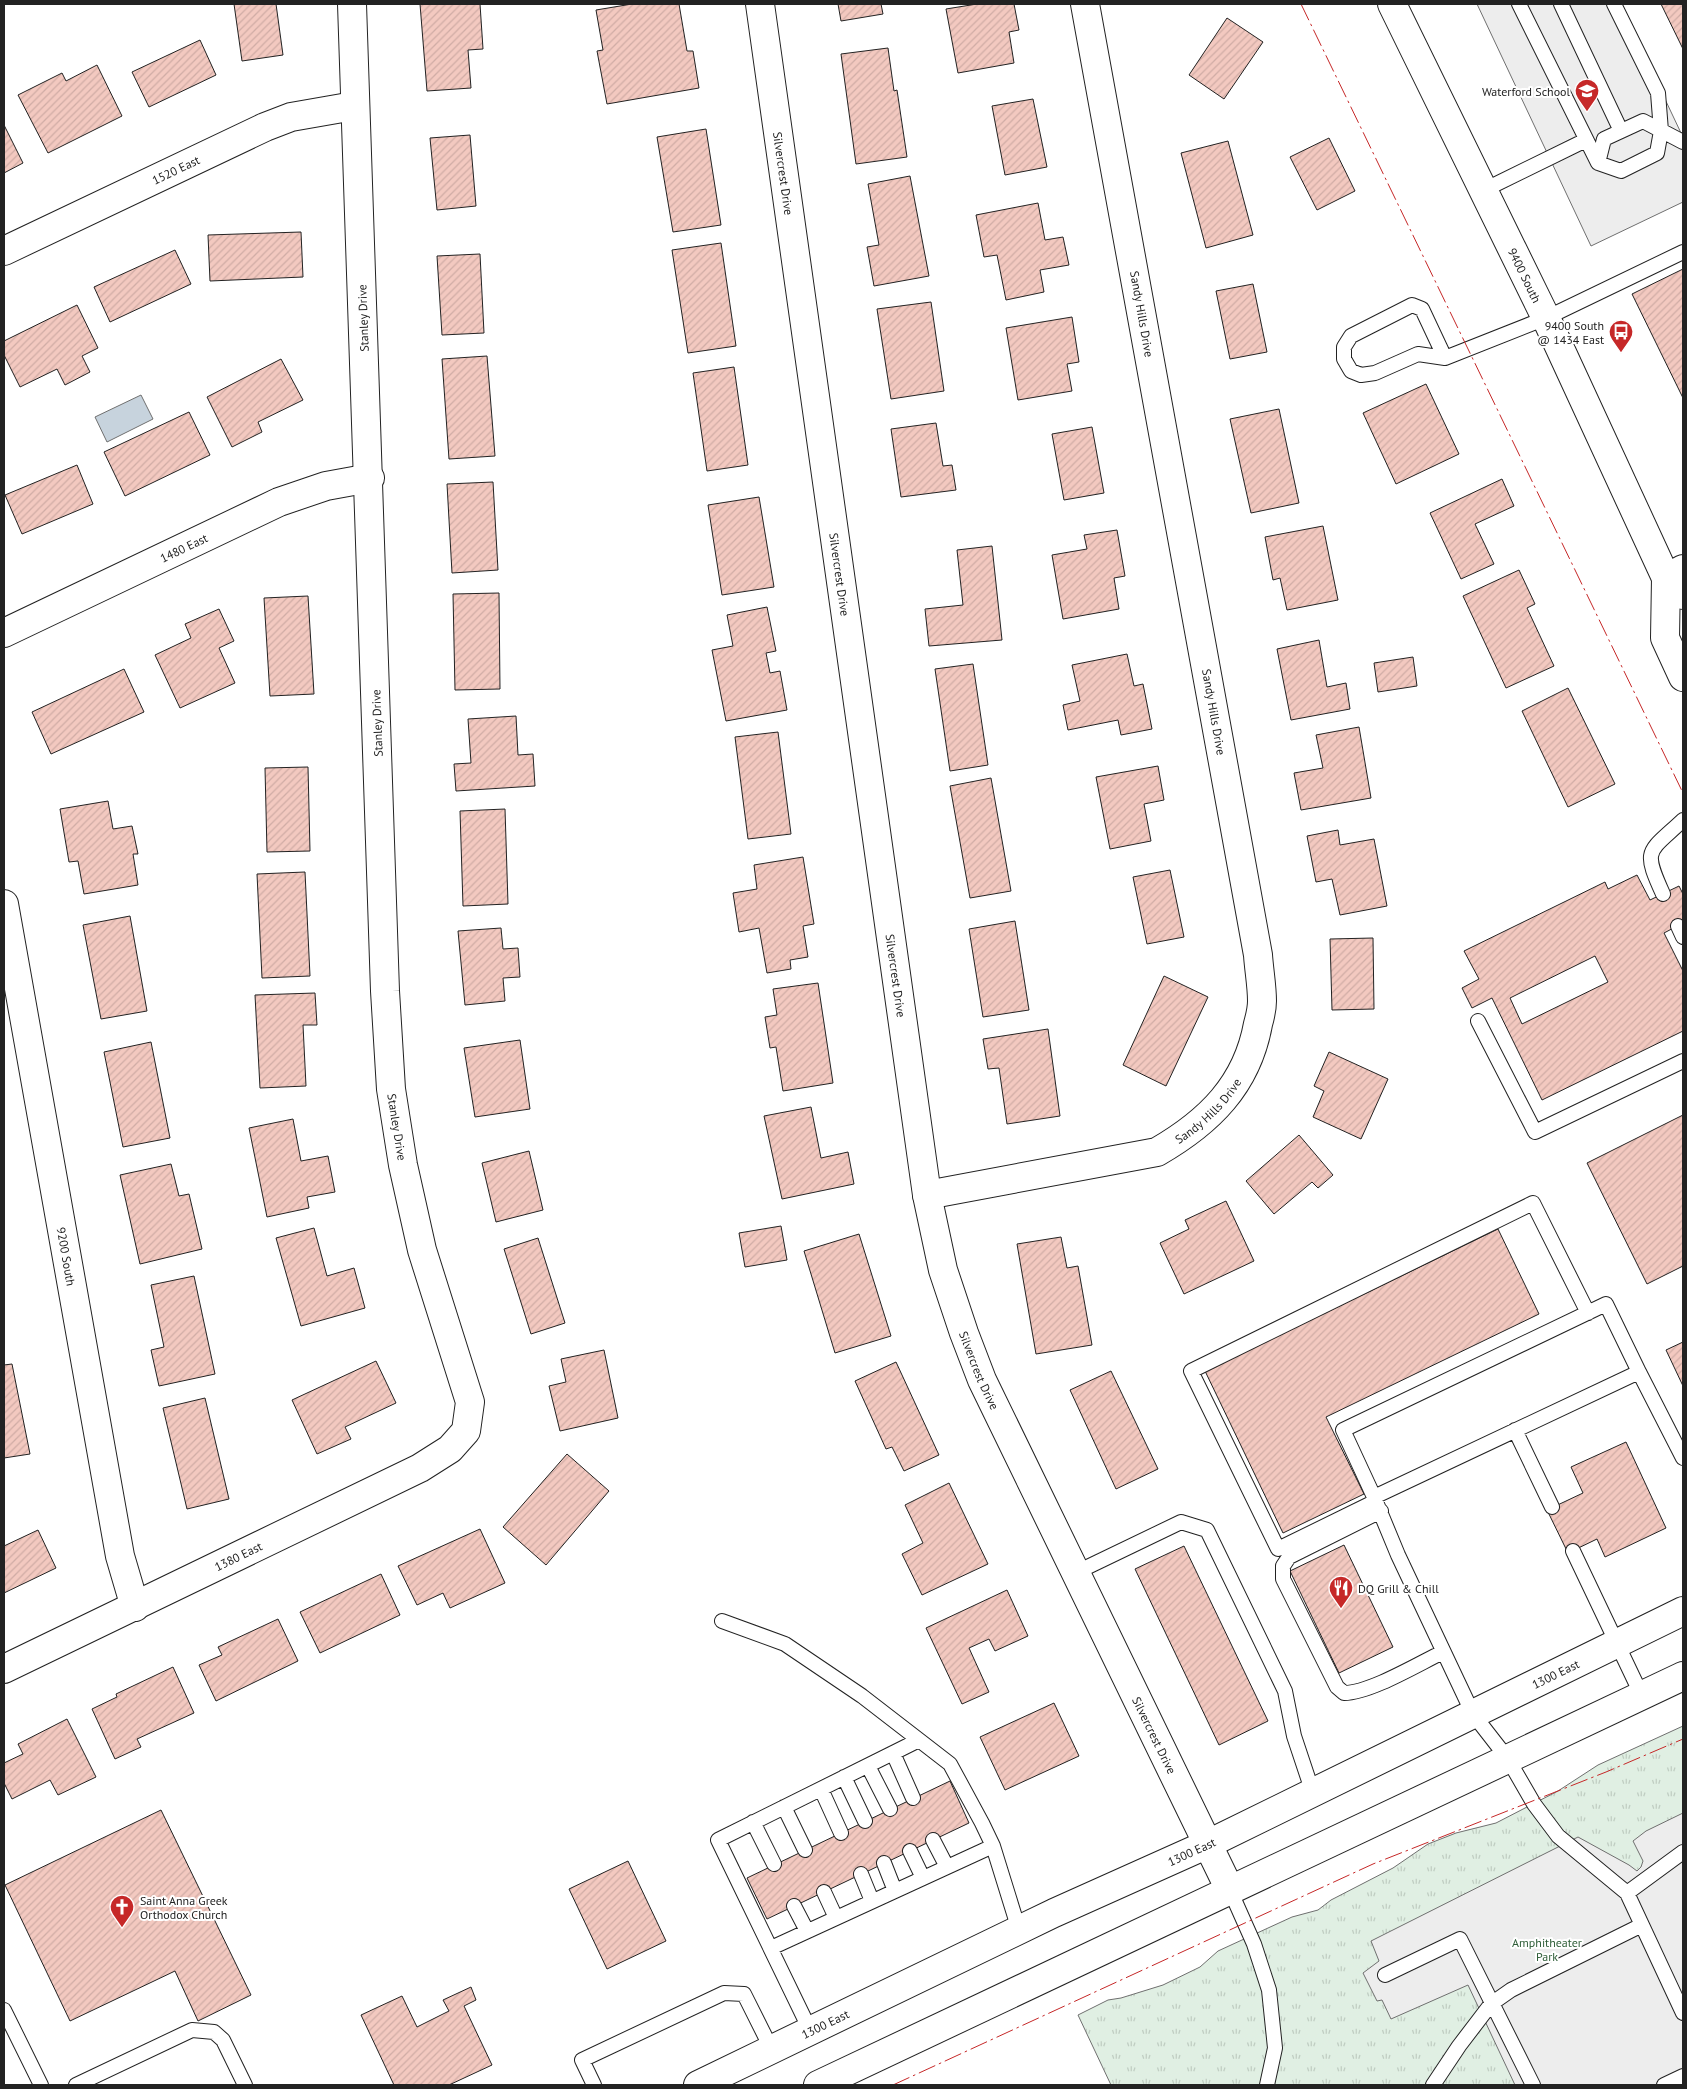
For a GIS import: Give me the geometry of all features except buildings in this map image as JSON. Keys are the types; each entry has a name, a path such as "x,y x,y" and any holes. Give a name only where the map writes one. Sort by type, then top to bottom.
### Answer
{"street":[{"name":"Stanley Drive","path":"352,4 354,106 370,478 385,991 391,1089 403,1166 422,1250 470,1402 466,1431"},
{"name":"Silvercrest Drive","path":"760,4 927,1195 943,1270 964,1333 1002,1423 1230,1890"},
{"name":"Sandy Hills Drive","path":"927,1195 1126,1160 1157,1152 1186,1135 1213,1111 1239,1079 1254,1046 1262,1003 1258,955 1085,4"},
{"name":"9400 South","path":"1392,4 1677,581 1665,638 1683,677"},
{"name":"1520 East","path":"4,251 265,127 291,117 354,106"},
{"name":"1480 East","path":"4,633 279,502 326,486 370,478"},
{"name":"9200 South","path":"4,904 120,1556 134,1606"},
{"name":"1380 East","path":"4,1669 420,1468 450,1449 466,1431"},
{"name":"1300 East","path":"698,2085 1019,1930 1208,1844 1683,1611"},
{"path":"818,2085 1683,1676"}],"lane":[{"path":"1520,4 1598,163 1620,171 1657,153 1661,131 1658,93 1614,4"},
{"path":"1561,4 1622,131"},
{"path":"1598,163 1604,139 1642,121 1683,142"},
{"path":"1484,190 1586,140"},
{"path":"1445,358 1422,309 1412,305 1351,336 1344,347 1344,359 1351,371 1361,375 1375,373 1418,354 1445,358 1546,318 1683,252"},
{"path":"1663,894 1651,866 1650,857 1653,848 1683,820"},
{"path":"1478,1021 1535,1132 1683,1061"},
{"path":"1588,1313 1533,1203 1191,1372 1278,1549 1377,1503 1515,1430 1638,1372"},
{"path":"1683,1458 1638,1372 1606,1304 1343,1430 1398,1554 1473,1714 1508,1759 1534,1804 1558,1836 1627,1893 1683,2013"},
{"path":"1515,1430 1552,1507"},
{"path":"1377,1503 1289,1557 1283,1566 1283,1579 1338,1687 1344,1693 1353,1693 1370,1687 1443,1652"},
{"path":"1075,1573 1181,1522 1207,1530 1285,1691 1294,1736 1313,1793"},
{"path":"1573,1551 1642,1696"},
{"path":"722,1621 785,1644 862,1696 950,1764 993,1846 1019,1930"},
{"path":"811,2032 718,1840 919,1740"},
{"path":"893,1753 913,1798"},
{"path":"868,1766 890,1810"},
{"path":"844,1777 865,1821"},
{"path":"821,1789 841,1833"},
{"path":"784,1807 805,1850"},
{"path":"753,1822 774,1864"},
{"path":"934,1840 948,1867"},
{"path":"771,1948 993,1846"},
{"path":"910,1851 923,1878"},
{"path":"1627,1893 1683,1852"},
{"path":"884,1863 896,1891"},
{"path":"861,1874 872,1901"},
{"path":"1230,1890 1254,1944 1269,1990 1275,2048 1267,2085"},
{"path":"824,1892 836,1918"},
{"path":"794,1906 807,1931"},
{"path":"1433,2085 1459,2046 1492,2004 1511,1990 1642,1925"},
{"path":"1384,1974 1460,1939 1532,2085"},
{"path":"594,2085 582,2060 724,1993 744,1994 772,2050"},
{"path":"4,2010 41,2085"},
{"path":"76,2085 192,2030 214,2032 223,2040 245,2085"},
{"path":"1664,2085 1683,2076"}],"green space":[{"name":"Amphitheater Park","path":"1683,1726 1683,2085 1111,2085 1078,2015 1108,2000 1163,1985 1200,1967 1218,1951 1292,1917 1318,1910 1331,1900 1393,1868 1428,1844 1456,1833 1496,1823 1558,1791 1598,1765"}],"shaded area":[{"name":"Waterford School","path":"1477,4 1620,4 1681,133 1683,132 1683,202 1591,246"},
{"path":"141,395 153,419 107,442 95,417"},
{"path":"1683,1813 1683,2085 1515,2085 1468,1985 1391,2019 1382,2000 1377,2001 1363,1973 1379,1961 1371,1941 1578,1837 1637,1871 1643,1861 1633,1841 1646,1831"}],"power":[{"path":"1301,4 1683,793"},
{"path":"893,2085 1373,1864 1606,1772 1683,1739"}],"place":[{"name":"Waterford School","path":"1587,112"},
{"name":"9400 South @ 1434 East","path":"1621,353"},
{"name":"DQ Grill & Chill","path":"1341,1609"},
{"name":"Saint Anna Greek Orthodox Church","path":"122,1928"}]}
